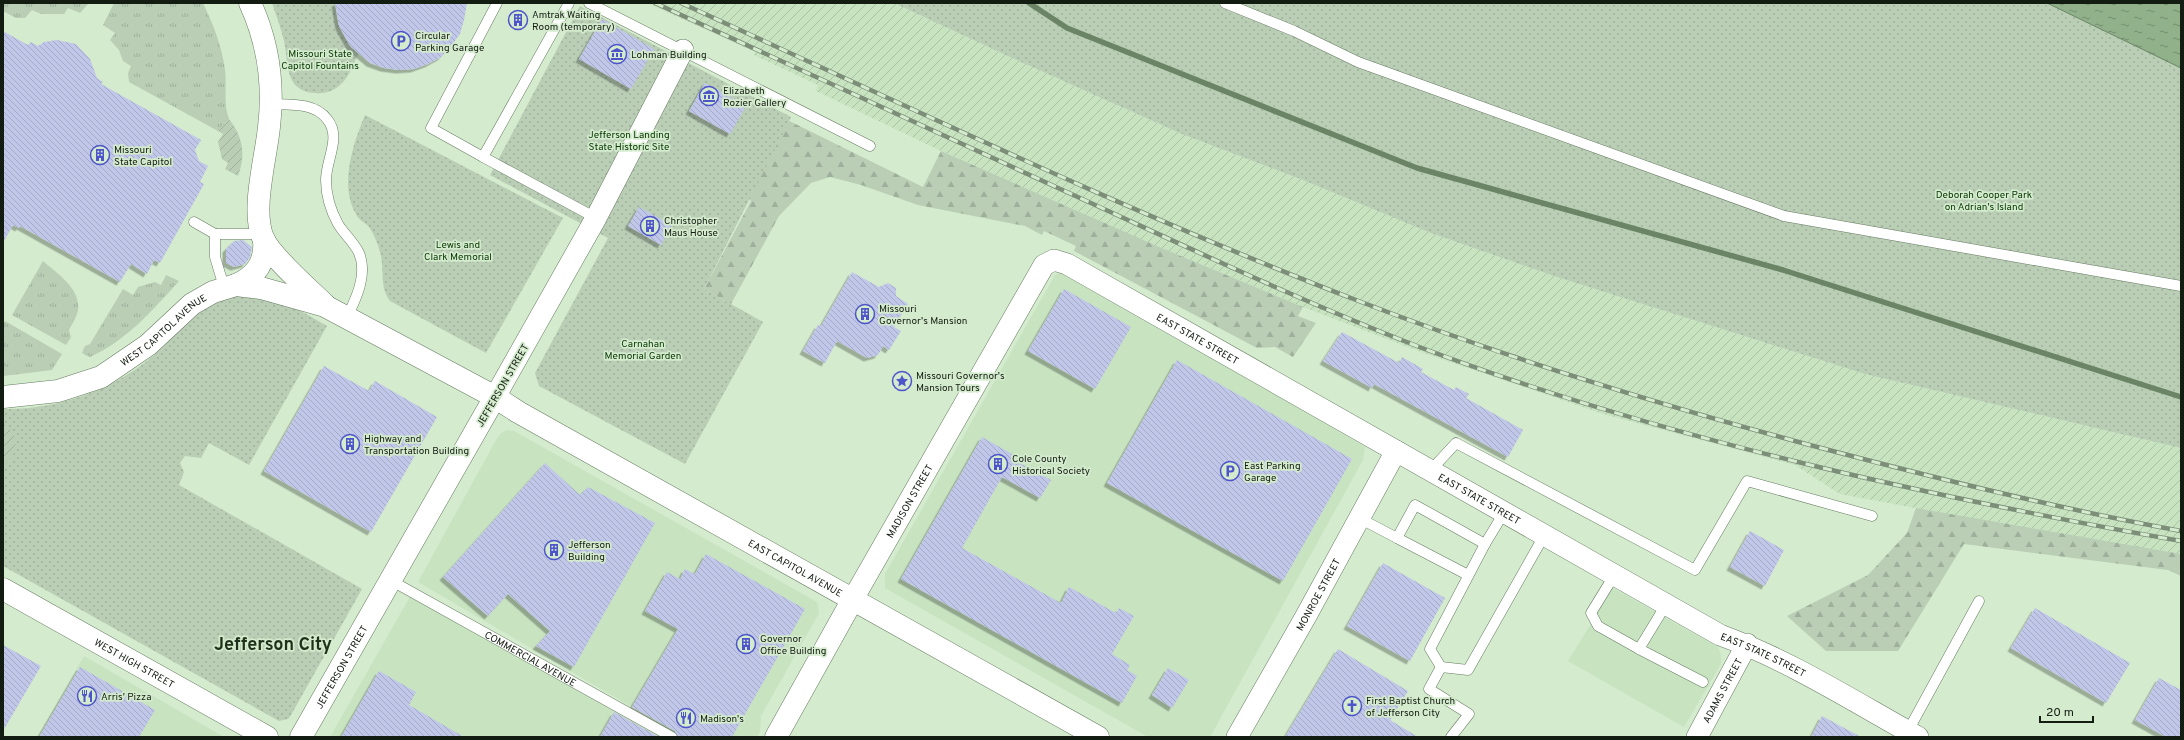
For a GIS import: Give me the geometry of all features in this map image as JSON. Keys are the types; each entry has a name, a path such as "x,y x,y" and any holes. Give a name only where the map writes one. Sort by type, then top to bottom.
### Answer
{"street":[{"path":"250,3 257,17 267,54 270,104 266,150 259,193 263,237 271,251 325,306"},
{"name":"JEFFERSON STREET","path":"301,737 596,218 683,50"},
{"name":"WEST CAPITOL AVENUE","path":"3,397 58,391 101,377 148,345 192,304 252,276 258,269 264,254 263,237"},
{"name":"EAST STATE STREET","path":"1044,265 1054,260 1067,264 1667,603 1720,635 1747,644 1913,734"},
{"name":"MADISON STREET","path":"776,737 1044,265"},
{"path":"230,286 261,288 325,306 495,396"},
{"name":"EAST CAPITOL AVENUE","path":"495,396 518,412 1098,737"},
{"name":"MONROE STREET","path":"1236,737 1396,451"},
{"name":"WEST HIGH STREET","path":"3,589 267,737"},
{"name":"ADAMS STREET","path":"1697,737 1747,644"}],"lane":[{"path":"497,3 431,128 596,218"},
{"path":"483,157 569,3"},
{"path":"589,3 870,146"},
{"path":"1225,3 1294,31 1358,62 1784,216 2181,286"},
{"path":"270,104 315,108 328,120 332,128 333,146 326,169 327,194 338,223 356,248 361,263 362,273 359,289 347,317"},
{"path":"194,222 215,234 263,237"},
{"path":"215,234 215,257 230,286"},
{"path":"1431,470 1456,443 1695,570 1748,481 1872,516"},
{"path":"1397,538 1415,506 1485,544"},
{"path":"1442,667 1430,648 1468,575 1505,511"},
{"path":"1359,518 1468,575"},
{"path":"1442,667 1468,670 1545,534"},
{"path":"1615,574 1591,613 1598,626 1703,682"},
{"name":"COMMERCIAL AVENUE","path":"390,580 672,737"},
{"path":"1913,734 1979,601"},
{"path":"1639,649 1667,603"},
{"path":"1442,667 1429,689 1469,714 1451,737"}],"shaded area":[{"path":"647,3 894,3 1182,134 1303,180 1431,233 1554,276 1865,374 2181,448 2181,554 2044,532 1840,494 1795,465 1603,414 1421,352 1303,307 1157,246 941,151 816,91 818,85 754,55 755,52"},
{"path":"1060,273 1067,274 1365,447 1363,460 1210,737 1148,737 885,588 885,574 1055,275"},
{"path":"506,430 514,431 817,602 819,613 761,716 760,732 757,737 683,737 418,582 496,440 500,434"},
{"path":"1613,588 1718,647 1721,655 1721,664 1684,727 1568,661"},
{"path":"411,595 660,737 330,737"},
{"path":"84,656 224,737 37,737"}],"green space":[{"path":"3,3 89,3 80,13 68,8 64,14 41,14 32,10 25,18 16,18 3,11"},
{"path":"114,3 203,3 217,35 222,52 226,76 226,107 229,119 218,131 129,82 128,73 131,66 123,61 119,50 110,40 115,33 103,25"},
{"name":"Missouri State Capitol Fountains","path":"272,3 336,3 337,17 341,31 358,54 353,67 346,79 341,84 330,91 323,93 311,93 302,90 293,82 288,68 283,36"},
{"name":"Deborah Cooper Park on Adrian's Island","path":"894,3 2047,3 2181,68 2181,448 1865,374 1554,276 1431,233 1303,180 1182,134"},
{"name":"Jefferson Landing State Historic Site","path":"580,6 791,117 704,289 763,322 685,464 539,386 535,373 608,238 490,175"},
{"path":"759,106 923,187 941,151 1157,246 1303,307 1298,316 1316,323 1293,357 1275,347 1257,348 1074,251 1076,246 1044,231 1042,235 1025,226 918,205 861,185 830,177 811,183 779,216 731,304 704,289 751,201 735,186"},
{"name":"Lewis and Clark Memorial","path":"365,115 563,218 486,353 390,301 387,296 384,290 381,258 377,242 369,227 357,216 351,203 349,190 348,178 352,151"},
{"path":"229,119 237,132 242,146 242,160 238,176 225,169 228,163 222,159 218,142 223,134 218,131"},
{"path":"43,261 67,282 76,295 78,302 76,318 69,330 71,337 66,345 12,315"},
{"path":"166,275 179,281 138,324 127,334 90,357 82,353 85,346 90,344 123,289 133,295 138,287 155,282 161,285"},
{"path":"242,295 287,303 327,326 249,465 209,443 201,458 185,456 180,463 184,472 179,485 362,589 291,715 288,719 279,721 3,566 3,409 43,406 63,402 101,389 119,380 152,357 190,319 206,306 219,300"},
{"path":"5,321 62,354 52,370 3,376 3,324"},
{"path":"3,424 13,433 16,444 12,456 3,465 3,455 5,453"},
{"path":"1916,508 2181,554 2181,576 2168,570 1964,544 1898,651 1826,651 1787,616 1868,575 1907,533"}],"water":[{"path":"2047,3 2181,3 2181,68"}],"building":[{"name":"Circular Parking Garage","path":"335,3 467,3 460,34 441,57 414,69 399,70 384,68 370,63 350,46 339,26"},
{"name":"Lohman Building","path":"602,19 654,49 631,89 579,59"},
{"name":"Missouri State Capitol","path":"3,31 28,45 31,42 38,46 44,42 57,40 76,44 90,59 97,78 103,82 101,84 201,140 195,150 199,161 208,166 200,182 204,184 160,263 154,260 147,274 131,264 120,282 20,226 19,228 13,225 3,243"},
{"path":"705,83 746,106 730,134 689,111"},
{"name":"Christopher Maus House","path":"639,207 672,225 661,245 628,226"},
{"path":"243,240 252,247 250,257 245,264 234,267 226,263 226,249 234,241"},
{"name":"Missouri Governor's Mansion","path":"852,272 879,287 888,283 896,288 896,296 908,304 894,327 901,331 889,350 883,346 878,355 867,358 837,341 825,363 803,351 818,325 821,326"},
{"path":"1064,289 1131,327 1095,389 1028,351"},
{"path":"1342,332 1399,363 1402,357 1423,369 1421,372 1454,390 1456,387 1469,394 1466,398 1523,430 1508,457 1374,384 1372,388 1323,361"},
{"name":"East Parking Garage","path":"1177,360 1352,459 1283,581 1107,483"},
{"name":"Highway and Transportation Building","path":"324,366 369,391 375,381 437,417 371,532 264,471"},
{"path":"982,437 1014,455 1012,459 1051,480 1040,498 1002,477 962,548 1061,603 1069,587 1116,613 1119,608 1134,616 1112,654 1130,665 1127,670 1137,676 1122,703 901,579"},
{"name":"Jefferson Building","path":"545,463 580,495 588,487 655,523 574,667 536,646 550,631 508,594 488,616 443,577"},
{"path":"1750,531 1784,550 1765,586 1730,567"},
{"path":"706,554 805,609 732,737 678,737 675,731 632,707 678,629 645,611 667,572 680,579 685,569 695,574"},
{"path":"1383,563 1445,598 1410,661 1347,626"},
{"path":"2035,608 2130,663 2106,703 2011,648"},
{"path":"3,645 41,666 3,731"},
{"name":"First Baptist Church of Jefferson City","path":"1338,649 1408,691 1390,720 1418,737 1285,737"},
{"path":"80,667 155,710 139,737 39,737"},
{"path":"1168,668 1189,680 1172,708 1152,695"},
{"path":"379,671 416,692 409,705 464,737 341,737"},
{"path":"2159,678 2181,690 2181,737 2166,737 2135,720"},
{"path":"614,712 659,737 600,737"},
{"path":"1822,716 1861,737 1811,737"}],"waterway":[{"path":"1029,3 1067,28 1417,168 1783,270 2181,397"}],"railway":[{"path":"655,3 1256,279 1380,332 1514,381 1607,410 1797,462 1989,505 2181,541"},
{"path":"681,3 1017,157 1185,231 1356,300 1467,341 1579,378 1806,444 1993,491 2181,531"}],"place":[{"name":"Amtrak Waiting Room (temporary)","path":"518,20"},
{"name":"Circular Parking Garage","path":"401,41"},
{"name":"Lohman Building","path":"617,54"},
{"name":"Elizabeth Rozier Gallery","path":"709,96"},
{"name":"Missouri State Capitol","path":"100,155"},
{"name":"Christopher Maus House","path":"650,226"},
{"name":"Missouri Governor's Mansion","path":"865,314"},
{"name":"Missouri Governor's Mansion Tours","path":"902,381"},
{"name":"Highway and Transportation Building","path":"350,444"},
{"name":"Cole County Historical Society","path":"998,464"},
{"name":"East Parking Garage","path":"1230,471"},
{"name":"Jefferson Building","path":"554,550"},
{"name":"Governor Office Building","path":"746,644"},
{"name":"Arris' Pizza","path":"87,696"},
{"name":"First Baptist Church of Jefferson City","path":"1352,706"},
{"name":"Madison's","path":"686,718"}],"district":[{"name":"Jefferson City","path":"273,644"}],"park label":[{"name":"Carnahan Memorial Garden","path":"643,348"}]}
